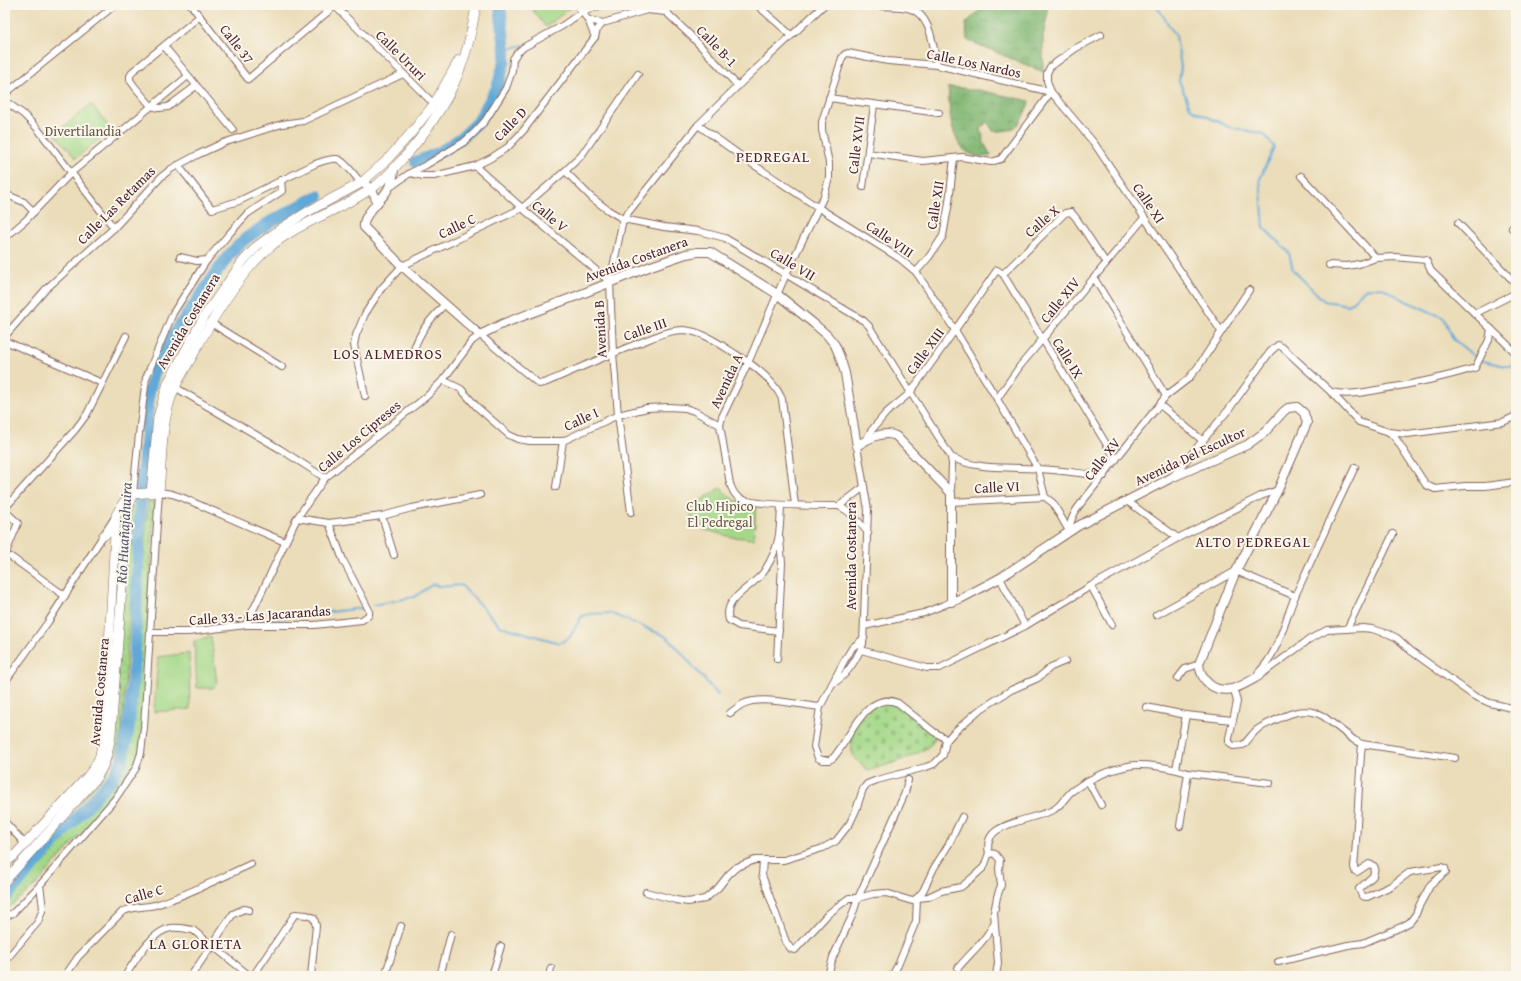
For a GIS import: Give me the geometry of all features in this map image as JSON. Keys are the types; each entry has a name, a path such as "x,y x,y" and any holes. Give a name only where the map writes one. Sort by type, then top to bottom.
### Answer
{"main road":[{"name":"Avenida Costanera","path":"172,385 210,323 256,260 286,234 371,189 394,168 426,131 445,103 455,82 471,36 476,5"},
{"name":"Avenida Costanera","path":"5,881 94,781 107,757 111,734 128,509 146,493 166,418 172,385 205,315 243,261 257,246 307,212 361,183 395,152 434,104 448,81 471,36"},
{"path":"426,131 434,115 434,104"},
{"path":"116,515 123,503 146,493"},
{"name":"Avenida Costanera","path":"5,863 25,844 87,777 94,768 100,756 105,720 116,515"},
{"path":"103,536 112,531 116,531 125,538"}],"street":[{"path":"5,94 115,5"},
{"name":"Calle 37","path":"191,5 248,79 328,12"},
{"path":"322,5 328,12 335,5"},
{"name":"Calle Ururi","path":"335,5 434,104"},
{"path":"577,5 588,20 595,37"},
{"path":"388,189 410,173 434,161 464,142 485,121 506,88 512,71 513,59 517,53 524,47 562,26 582,12 601,5"},
{"path":"757,5 791,35"},
{"name":"Avenida B","path":"631,512 618,415 613,353 610,282 622,219 698,125 824,5"},
{"path":"874,5 909,8 924,18 937,65"},
{"name":"Calle B-1","path":"603,23 647,10 666,12 692,37 738,86"},
{"path":"196,86 168,107 159,108 151,106 134,87 130,80 130,76 133,71 200,16"},
{"path":"588,20 603,23"},
{"name":"Calle D","path":"410,173 423,176 434,176 475,166 508,147 523,131 595,37 597,30 603,23"},
{"path":"868,154 923,161 962,157 991,162 1001,159 1051,92 1047,81 1047,73 1050,67 1076,48 1101,35"},
{"path":"164,46 233,130"},
{"name":"Calle Los Nardos","path":"845,54 848,53 888,61 937,65 1051,92"},
{"name":"Avenida A","path":"839,506 781,504 738,498 733,491 720,425 726,408 748,363 786,274 819,208 829,178 829,163 822,130 822,122 828,98 842,58 845,54"},
{"name":"Calle Las Retamas","path":"5,336 46,289 114,228 161,177 178,165 223,143 282,124 303,121 403,74"},
{"name":"Calle C","path":"402,266 522,208 581,156 638,74"},
{"path":"5,238 34,212 72,173 188,76"},
{"name":"Calle XI","path":"1051,92 1094,143 1221,331"},
{"path":"828,98 940,113"},
{"path":"5,101 23,114 37,128 114,228"},
{"name":"Calle XVII","path":"863,187 874,105"},
{"name":"Calle VIII","path":"698,125 748,161 819,208 899,258 916,272 955,330 1038,468 1045,497"},
{"path":"178,165 212,209 239,201 315,164 336,158 343,161 361,183 371,189 376,197 376,205"},
{"name":"Calle XII","path":"916,272 929,257 943,236 954,158"},
{"name":"Calle V","path":"475,166 522,208 610,282"},
{"name":"Avenida Costanera","path":"394,168 394,174 388,189 376,205 365,216 363,222 364,227 402,266 480,335 502,324 651,266 686,254 698,252 710,252 722,258 777,294 827,335 835,345 845,374 868,510 864,644 861,650"},
{"name":"Calle VII","path":"565,171 592,198 622,219 664,227 698,231 725,238 864,321 869,326 951,457"},
{"path":"1301,176 1376,258"},
{"path":"5,917 13,912 40,885 115,799 136,768 141,753 144,727 151,632 146,493 139,434 146,378 174,313 207,260 247,214 282,191 281,180"},
{"path":"5,194 24,202 34,212"},
{"name":"Calle X","path":"1003,274 1065,213 1068,212 1071,212 1076,218 1106,263"},
{"name":"Calle XIV","path":"997,399 1020,366 1144,218"},
{"path":"1458,223 1516,284"},
{"path":"180,257 197,261 207,260"},
{"path":"1330,265 1347,266 1359,264 1376,258 1395,257 1426,260 1431,271 1516,353"},
{"path":"365,396 354,345 356,335 365,314 381,289 402,266"},
{"name":"Calle IX","path":"998,270 1003,274 1116,460"},
{"name":"Calle XIII","path":"866,440 871,431 886,413 910,392 998,270"},
{"path":"1094,278 1166,396 1188,379 1198,367 1249,290"},
{"path":"1474,314 1516,293"},
{"path":"413,352 420,332 445,304"},
{"path":"210,323 282,367"},
{"path":"1331,392 1339,394 1359,393 1421,382 1475,368 1489,340 1491,329"},
{"name":"Calle III","path":"480,335 539,384 669,331 683,330 695,332 706,337 748,363 772,382 778,390 782,399 795,505"},
{"name":"Calle Los Cipreses","path":"246,625 285,542 298,518 325,478 427,396 443,380 472,341 480,335"},
{"path":"5,508 75,430 87,414 126,336"},
{"path":"5,340 102,383"},
{"path":"1171,478 1230,408 1270,352 1278,346 1282,347 1331,392 1359,422 1389,432 1407,434 1503,422 1516,416"},
{"name":"Calle I","path":"443,380 461,389 477,407 509,435 518,439 530,441 563,441 618,415 647,408 685,408 694,411 720,425"},
{"path":"172,385 280,449 325,478"},
{"name":"Calle XV","path":"1068,531 1073,515 1166,396"},
{"path":"1160,405 1203,441"},
{"name":"Avenida Del Escultor","path":"864,626 924,613 962,598 1000,578 1068,531 1171,478 1247,445 1265,432 1284,411 1297,407 1304,413 1307,423 1278,490 1236,571 1200,664"},
{"path":"1389,432 1396,439 1426,485 1435,489 1485,486 1516,482"},
{"path":"857,446 866,440 886,434 892,434 896,436 951,492"},
{"path":"556,487 563,441"},
{"path":"951,457 973,466 1038,468 1104,476"},
{"path":"951,457 951,602"},
{"path":"1255,678 1268,664 1284,630 1295,596 1355,467"},
{"path":"839,506 864,488"},
{"path":"832,684 837,682 861,650 928,668 940,668 1025,626 1091,586 1178,538 1261,496 1278,490"},
{"path":"146,493 172,494 181,497 285,542"},
{"path":"298,518 328,523 382,516 412,508 480,495"},
{"path":"1045,497 1053,503 1068,531"},
{"name":"Calle VI","path":"951,502 1045,497"},
{"path":"1127,501 1178,538"},
{"path":"777,659 782,563 780,536 781,504"},
{"path":"839,506 846,509 854,516 868,533"},
{"path":"5,511 18,523 8,556 65,596"},
{"path":"5,682 48,622 116,515"},
{"path":"382,516 394,555"},
{"name":"Calle 33 - Las Jacarandas","path":"151,632 188,632 246,625 314,625 362,620 369,615 369,610 343,560 328,523"},
{"path":"1347,629 1393,534"},
{"path":"779,631 739,626 729,620 727,614 731,603 765,571 780,536"},
{"path":"1156,614 1236,571 1295,596"},
{"path":"1000,578 1025,626"},
{"path":"1091,586 1112,626"},
{"path":"1178,678 1185,669 1200,664 1202,676 1209,685 1220,690 1234,689 1255,678 1320,633 1327,630 1372,629 1389,634 1474,696 1490,703 1516,709"},
{"path":"864,638 852,648 834,677 820,707 814,747 818,758 822,760 829,760 836,754 859,718 876,704 886,701 891,701 898,704 934,732 943,737 946,741"},
{"path":"646,892 688,902 705,899 718,888 737,866 755,860 784,860 823,848 836,841 850,823 856,810 862,789 867,784 934,764 943,755 946,741 953,733 983,708 1016,687 1038,678 1051,667 1065,661"},
{"path":"1234,689 1237,702 1229,738 1229,742 1233,746 1243,745 1257,729 1287,714 1307,711 1323,716 1354,740 1362,744 1455,758"},
{"path":"730,712 743,704 755,700 820,707"},
{"path":"1146,707 1186,715 1232,720"},
{"path":"1176,769 1186,715"},
{"path":"1278,962 1348,945 1363,943 1402,928 1410,922 1416,914 1431,884 1446,872 1445,868 1442,867 1410,872 1391,886 1367,897 1362,896 1359,889 1373,876 1375,868 1369,864 1357,872 1354,867 1362,744"},
{"path":"917,898 928,897 941,891 961,887 984,867 989,853 987,846 992,835 996,831 1012,823 1027,820 1054,809 1072,792 1088,781 1114,769 1128,766 1144,766 1176,769 1188,773 1270,783"},
{"path":"1180,826 1188,773"},
{"path":"828,976 833,957 905,793 908,780"},
{"path":"1088,781 1101,805"},
{"path":"764,860 762,875 786,942 791,949 795,950 828,914 849,898 858,898 873,894 886,893 912,901 917,898 923,891 962,817"},
{"path":"5,822 25,844"},
{"path":"989,853 997,855 1000,862 999,869 1001,885 997,896 994,913 998,963 996,976"},
{"name":"Calle C","path":"65,976 78,957 122,912 131,907 154,905 208,884 251,864"},
{"path":"5,961 38,922 44,908 40,885"},
{"path":"892,976 916,921 917,898"},
{"path":"191,976 233,914 244,909 249,910"},
{"path":"253,976 295,914 307,915 314,918 316,926 310,976"},
{"path":"958,968 982,942 995,922"},
{"path":"385,976 401,926"},
{"path":"125,976 147,945 156,936 170,928 193,930 250,976"},
{"path":"440,976 451,934"},
{"path":"492,976 501,946"},
{"path":"549,976 551,968"}],"green space":[{"path":"529,5 573,5 546,27"},
{"path":"1000,5 1045,5 1048,12 1043,36 1043,72 967,40 966,23 980,10 999,7"},
{"path":"948,87 978,90 1030,101 1021,121 1013,128 1002,131 993,131 987,121 981,129 984,143 991,156 980,156 968,153 961,147 956,138 949,107"},
{"name":"Divertilandia","path":"91,104 111,129 76,158 55,134"},
{"name":"Club Hipico El Pedregal","path":"721,487 728,495 740,502 756,504 754,539 731,537 690,525 693,506"},
{"path":"138,490 122,729 117,751 105,774 77,806 102,770 132,493"},
{"path":"148,500 152,501 154,505 142,744 137,762 125,784 37,884 5,911 5,903 113,783 127,754 130,744"},
{"path":"211,636 217,683 213,688 197,688 194,641"},
{"path":"189,653 190,709 154,712 158,657"},
{"path":"891,698 895,699 936,735 927,747 918,753 908,758 869,771 854,758 848,736 866,712 877,703"}],"waterway":[{"name":"Río Huañajahuira","path":"416,162 440,152 461,138 478,122 497,88 505,60 500,5"},
{"path":"1156,5 1176,36 1181,67 1179,81 1191,109 1229,127 1264,134 1274,147 1260,179 1264,228 1289,253 1293,270 1324,301 1349,305 1365,289 1381,287 1406,301 1444,318 1453,339 1479,360 1505,366 1516,366"},
{"path":"505,50 523,45"},
{"name":"Río Huañajahuira","path":"5,898 113,777 122,761 129,726 135,649 140,507 149,393 154,371 163,350 228,256 245,239 270,222 318,196"},
{"path":"373,605 414,597 433,584 443,587 461,585 500,626 560,643 570,637 581,617 589,614 610,613 665,636 718,695"},
{"path":"254,621 363,608"},
{"path":"207,627 215,624 237,622"}],"district":[{"name":"PEDREGAL","path":"773,157"},
{"name":"LOS ALMEDROS","path":"388,354"},
{"name":"ALTO PEDREGAL","path":"1253,542"},
{"name":"LA GLORIETA","path":"196,944"}]}
